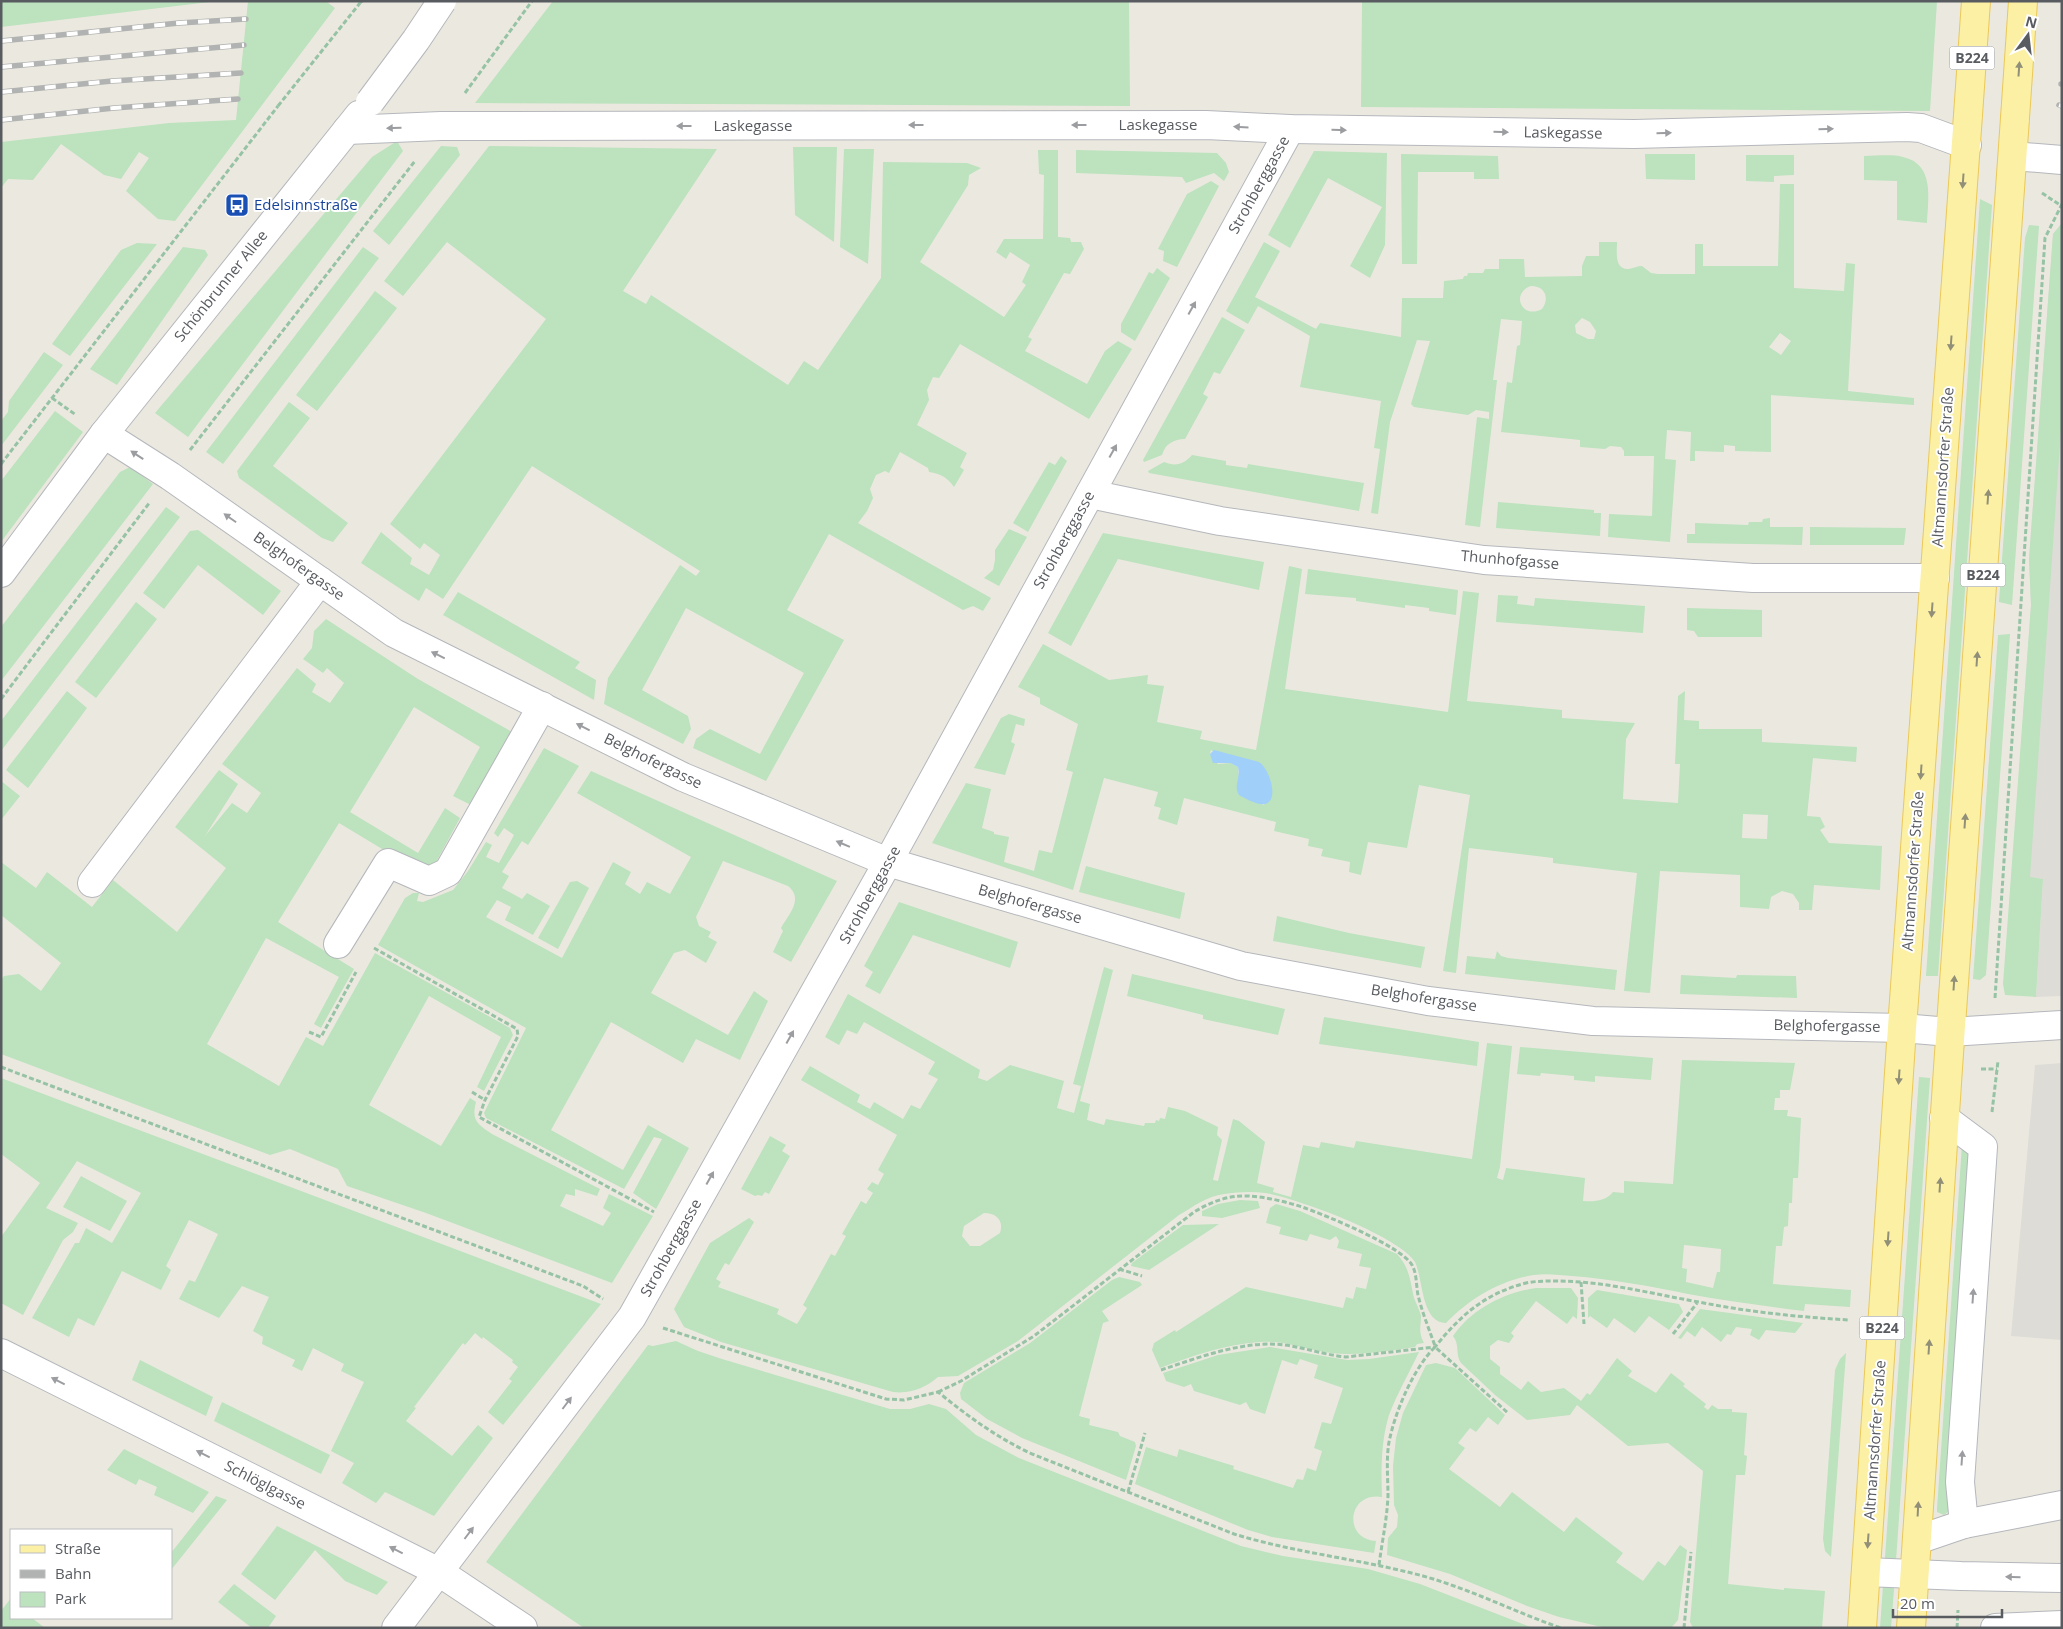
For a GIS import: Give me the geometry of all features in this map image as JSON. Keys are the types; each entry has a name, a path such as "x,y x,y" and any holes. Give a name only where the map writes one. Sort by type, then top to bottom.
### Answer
{"main road":[{"name":"Altmannsdorfer Straße","path":"1862,1628 1902,1028 1976,1"},
{"name":"B224","path":"1911,1628 1944,1118 2023,1"}],"street":[{"name":"Schönbrunner Allee","path":"1,573 104,434 370,102 442,1"},
{"name":"Laskegasse","path":"347,130 441,126 1206,125 1290,129 1634,134 1907,126 1921,128 1967,145"},
{"name":"Strohberggasse","path":"396,1628 632,1317 888,862 1290,129"},
{"path":"2013,156 2062,160"},
{"name":"Belghofergasse","path":"104,434 170,476 394,633 683,777 888,862 1241,966 1428,1001 1593,1021 1902,1028 1950,1032 2062,1025"},
{"name":"Thunhofgasse","path":"1090,494 1220,521 1484,560 1753,578 1935,578"},
{"path":"92,883 320,581"},
{"path":"342,938 388,863 429,881 448,872 542,706"},
{"path":"1944,1118 1983,1147 1960,1482 1964,1524"},
{"name":"Schlöglgasse","path":"1,1353 439,1572 523,1628"},
{"path":"1916,1540 1964,1524 2062,1505"},
{"path":"1866,1572 2062,1578"},
{"path":"1995,1628 2062,1625"}],"path":[{"path":"1,699 170,476 441,126 532,1"},
{"path":"1,464 278,106 361,2"},
{"path":"1983,1147 1992,1114 1999,1058 1994,990 2045,238 2062,204"},
{"path":"342,938 517,1029 518,1036 485,1100 479,1117 682,1227"},
{"path":"310,1032 321,1038 357,971"},
{"path":"1,1067 583,1286 632,1317 886,1399 904,1400 938,1392 961,1381 1034,1336 1119,1269 1210,1202 1247,1196 1304,1207 1388,1244 1406,1257 1415,1273 1422,1310 1435,1346 1508,1413"},
{"path":"472,1092 485,1100"},
{"path":"1119,1269 1142,1276"},
{"path":"1379,1565 1388,1498 1389,1444 1399,1407 1422,1361 1464,1314 1478,1302 1527,1283 1570,1281 1633,1289 1697,1302 1804,1317 1882,1323"},
{"path":"1581,1282 1584,1324"},
{"path":"1673,1334 1697,1302"},
{"path":"1161,1370 1238,1348 1269,1344 1285,1345 1332,1356 1346,1357 1435,1346"},
{"path":"938,1392 980,1425 1032,1454 1234,1534 1268,1544 1426,1576 1561,1628"},
{"path":"1128,1492 1145,1433"},
{"path":"1684,1628 1691,1552"},
{"path":"1957,1628 1958,1607"}],"shaded area":[{"path":"2062,223 2062,996 2036,997 2043,879 2012,876 2031,605 2029,559 2053,234"},
{"path":"2062,1063 2062,1340 2011,1336 2035,1065"}],"green space":[{"path":"1,1 218,1 1,27"},
{"path":"248,1 327,2 335,8 175,221 158,219 126,191 149,158 139,152 121,179 104,175 61,144 33,180 8,179 1,188 1,142 169,123 236,120"},
{"path":"553,1 1129,1 1130,106 475,103"},
{"path":"1362,1 1937,1 1930,111 1361,107"},
{"path":"397,141 403,151 188,437 155,413 372,157"},
{"path":"441,146 457,147 460,155 389,245 373,231"},
{"path":"489,146 717,149 623,291 646,304 651,295 788,385 804,361 818,370 881,278 883,162 967,163 981,168 969,175 968,185 920,262 1004,317 1026,285 1022,282 1030,265 1010,252 1006,259 996,252 1004,239 1043,239 1044,175 1039,174 1038,150 1058,150 1058,237 1070,238 1071,242 1081,242 1084,249 1070,274 1064,273 1028,337 1032,339 1025,351 1087,384 1105,351 1118,341 1132,349 1089,419 960,344 939,378 933,377 927,390 929,400 917,425 967,453 960,467 964,470 954,487 943,476 929,472 928,468 900,452 889,473 885,471 876,475 870,489 873,498 867,511 858,523 991,598 983,611 973,606 963,610 829,534 787,610 844,640 766,781 693,748 696,739 710,729 760,754 804,673 686,608 642,690 688,716 691,729 683,744 604,704 608,678 680,565 696,576 700,571 532,466 443,599 426,588 419,601 361,563 381,532 412,558 410,564 429,575 440,555 424,543 420,549 390,524 546,319 447,242 403,296 384,281"},
{"path":"793,147 837,147 834,242 795,215"},
{"path":"844,149 874,149 868,264 840,247"},
{"path":"1076,150 1217,153 1226,163 1229,172 1224,181 1214,173 1186,183 1182,177 1076,173"},
{"path":"1314,151 1387,153 1385,245 1370,278 1350,266 1382,207 1328,178 1290,248 1268,235"},
{"path":"1401,154 1498,156 1499,179 1474,179 1474,172 1418,172 1417,264 1402,264"},
{"path":"1645,154 1695,154 1695,180 1646,179"},
{"path":"1746,155 1794,155 1794,175 1774,176 1774,182 1746,181"},
{"path":"1864,156 1898,156 1913,161 1920,167 1925,175 1927,184 1927,223 1897,220 1897,181 1864,180"},
{"path":"1211,181 1219,186 1177,267 1163,261 1164,251 1158,249 1187,194"},
{"path":"1780,184 1794,184 1794,288 1844,291 1846,263 1855,264 1848,391 1914,398 1914,405 1771,395 1771,452 1735,451 1735,446 1724,445 1724,452 1695,451 1695,461 1690,461 1691,432 1667,430 1665,459 1676,460 1670,542 1608,537 1609,514 1652,516 1654,456 1624,456 1624,451 1621,447 1610,446 1605,449 1580,447 1580,440 1501,432 1507,382 1512,383 1517,346 1520,345 1522,321 1501,319 1493,380 1497,380 1480,527 1465,525 1477,417 1489,419 1489,412 1476,410 1468,415 1414,407 1411,404 1430,341 1417,340 1390,422 1378,514 1371,513 1380,449 1374,448 1381,401 1300,387 1310,336 1258,306 1248,324 1226,311 1264,242 1280,251 1255,297 1316,329 1320,323 1401,337 1402,298 1443,298 1444,281 1463,279 1468,273 1483,273 1485,269 1499,269 1499,259 1524,259 1525,277 1582,276 1582,266 1586,256 1599,256 1599,242 1617,242 1617,260 1624,269 1642,266 1651,273 1695,274 1695,244 1703,244 1703,266 1778,266","holes":["1531,286 1540,288 1545,293 1546,301 1542,309 1529,311 1521,304 1521,294","1582,318 1590,322 1596,331 1594,339 1588,339 1576,333 1575,325","1780,333 1791,341 1781,355 1769,347"]},
{"path":"1980,199 1992,205 1938,976 1926,976"},
{"path":"2062,223 2062,414 2030,877 2043,879 2036,997 2005,995 2003,984 2031,605 2029,559 2053,234"},
{"path":"2029,225 2039,226 2012,605 1999,602 2025,238"},
{"path":"137,243 157,244 70,356 52,344 121,250"},
{"path":"183,247 205,250 208,255 117,385 90,369"},
{"path":"363,247 379,258 223,464 206,452"},
{"path":"1157,268 1170,278 1135,341 1121,332 1121,324 1149,272 1153,274"},
{"path":"375,291 397,308 317,411 296,395"},
{"path":"1222,317 1245,330 1220,374 1214,372 1203,394 1208,397 1185,439 1170,443 1162,455 1144,462 1143,460"},
{"path":"44,352 63,365 1,446 1,421 8,412 9,401"},
{"path":"289,402 310,418 273,466 348,523 333,542 322,538 239,478 237,471"},
{"path":"55,411 83,432 1,542 1,481"},
{"path":"1192,455 1226,461 1226,465 1247,468 1248,464 1364,483 1359,511 1149,473 1148,471 1164,462 1180,464"},
{"path":"1061,456 1067,461 1028,532 1013,523 1049,462 1055,465"},
{"path":"130,467 153,484 1,681 1,627 120,472"},
{"path":"1498,502 1594,510 1594,513 1601,513 1600,536 1496,528"},
{"path":"166,507 180,517 1,751 1,721"},
{"path":"1770,518 1770,527 1803,527 1802,545 1687,543 1687,534 1695,534 1695,523 1748,525 1749,522 1762,522 1763,519"},
{"path":"1810,527 1906,528 1904,545 1810,545"},
{"path":"1009,529 1027,537 999,586 984,578 993,570 995,550"},
{"path":"198,530 281,591 263,615 198,565 164,609 143,593 190,531"},
{"path":"1103,533 1264,562 1259,590 1118,559 1071,646 1048,633"},
{"path":"1289,566 1302,569 1285,689 1448,712 1463,591 1479,593 1467,701 1562,710 1562,718 1635,723 1626,739 1623,799 1678,803 1680,764 1675,764 1678,696 1685,691 1684,720 1699,721 1699,729 1762,729 1762,742 1857,747 1856,762 1813,758 1807,816 1820,817 1825,827 1820,830 1829,843 1882,846 1880,890 1814,885 1812,910 1799,910 1799,903 1793,894 1782,891 1771,897 1769,909 1740,907 1740,875 1660,871 1650,993 1624,991 1637,873 1553,863 1553,858 1469,848 1456,973 1443,971 1470,795 1419,785 1407,848 1368,842 1361,875 1349,872 1350,862 1321,856 1323,849 1308,846 1309,839 1274,831 1276,822 1184,798 1177,825 1158,819 1161,808 1154,806 1158,792 1104,778 1073,890 932,843 966,783 991,789 982,828 994,832 994,834 1009,837 1004,862 1034,871 1039,850 1052,853 1073,772 1066,770 1078,724 1040,704 1040,698 1018,687 1043,644 1109,680 1148,675 1147,684 1164,686 1157,722 1202,731 1200,739 1256,750","holes":["1211,750 1272,787 1264,805 1256,802 1239,778 1238,767 1230,763 1218,764 1210,754","1743,814 1768,815 1767,839 1742,838"]},
{"path":"1308,569 1458,590 1456,615 1429,611 1429,608 1405,605 1405,608 1356,601 1356,598 1305,594"},
{"path":"458,592 580,662 575,668 596,680 594,700 443,615"},
{"path":"1498,595 1518,596 1517,604 1534,606 1535,598 1645,606 1643,633 1496,622"},
{"path":"136,602 157,619 96,698 75,682"},
{"path":"1687,608 1762,610 1762,637 1698,637 1694,631 1687,630"},
{"path":"326,619 418,679 514,733 473,806 453,796 480,747 414,707 350,812 418,853 445,808 460,818 435,864 425,869 417,870 339,823 278,922 354,969 321,1028 314,1024 339,977 266,938 207,1044 279,1086 306,1037 323,1046 375,953 510,1028 513,1035 484,1091 477,1087 501,1037 429,996 369,1105 441,1146 470,1098 476,1102 475,1118 492,1134 600,1189 597,1196 575,1189 575,1196 566,1194 560,1206 603,1226 611,1213 603,1208 609,1194 653,1216 612,1283 426,1213 347,1186 338,1169 290,1149 270,1155 1,1054 1,980 4,976 19,974 41,991 61,963 1,915 1,862 36,888 47,872 92,907 113,880 177,932 226,868 175,827 219,770 238,784 205,836 232,803 247,813 261,793 222,764 297,668 316,684 312,692 330,703 344,683 327,668 323,673 303,659 312,648 314,631"},
{"path":"2010,634 1986,975 1980,980 1973,979 1998,635"},
{"path":"67,691 87,708 28,788 6,770"},
{"path":"1009,714 1025,719 1024,726 1016,724 1011,742 1015,744 1005,775 974,768 1001,718"},
{"path":"544,748 579,766 528,845 522,841 502,872 509,876 502,888 522,899 527,893 550,906 533,935 505,920 511,907 497,900 486,917 562,958 613,862 631,872 625,884 640,894 647,882 670,894 691,857 577,793 591,771 837,881 791,962 773,952 783,931 781,928 794,907 795,896 793,891 788,886 723,861 696,917 699,926 711,932 708,937 717,942 706,963 685,950 674,953 651,993 728,1035 754,991 768,1001 740,1060 696,1039 683,1063 611,1022 551,1130 623,1170 648,1125 689,1148 656,1209 633,1193 662,1139 654,1137 624,1189 486,1118 484,1113 526,1028 378,945 405,898 413,893 419,893 417,901 423,902 453,890 468,871 486,842 492,845 486,857 499,863 514,835 504,828 498,837 494,833"},
{"path":"1,781 20,796 1,820"},
{"path":"1086,866 1185,893 1180,919 1079,892"},
{"path":"577,881 589,888 558,949 538,938 570,882"},
{"path":"899,902 1018,942 1010,968 913,935 880,994 865,986 873,972 864,966"},
{"path":"1277,916 1349,933 1425,947 1421,968 1273,941"},
{"path":"1497,951 1501,956 1508,958 1617,970 1615,990 1465,974 1467,956 1495,959"},
{"path":"1104,967 1113,970 1080,1101 1090,1104 1087,1120 1104,1125 1106,1119 1144,1126 1145,1123 1159,1121 1160,1118 1165,1119 1168,1107 1185,1111 1218,1127 1217,1135 1222,1140 1213,1180 1218,1181 1233,1119 1239,1121 1265,1142 1257,1183 1274,1188 1273,1192 1291,1197 1303,1145 1319,1148 1321,1142 1354,1148 1356,1141 1472,1159 1487,1043 1512,1046 1500,1167 1497,1178 1503,1180 1506,1168 1585,1178 1583,1201 1591,1201 1603,1199 1613,1192 1624,1193 1624,1181 1673,1184 1682,1060 1795,1063 1790,1090 1780,1090 1780,1098 1775,1098 1774,1110 1788,1110 1787,1116 1801,1118 1798,1178 1793,1178 1792,1203 1789,1203 1788,1226 1784,1227 1782,1246 1776,1246 1773,1284 1851,1290 1850,1307 1805,1304 1804,1311 1717,1299 1616,1281 1543,1274 1509,1281 1497,1286 1465,1306 1446,1323 1438,1321 1427,1308 1415,1262 1389,1241 1369,1230 1300,1202 1265,1193 1244,1192 1218,1195 1195,1205 1179,1215 1018,1341 958,1376 938,1377 923,1387 912,1391 893,1392 721,1342 684,1327 674,1309 710,1243 749,1218 754,1222 729,1265 725,1263 716,1279 721,1282 718,1287 779,1309 777,1314 797,1324 807,1308 803,1305 831,1254 835,1256 846,1236 842,1234 861,1201 866,1204 873,1193 867,1189 872,1182 878,1185 884,1174 878,1170 897,1135 801,1080 810,1066 860,1095 857,1102 870,1109 874,1102 903,1119 911,1105 920,1109 938,1079 928,1074 935,1062 864,1022 857,1034 847,1030 839,1045 825,1037 848,994 980,1070 978,1078 987,1081 1010,1065 1064,1081 1057,1108 1074,1113 1081,1086 1073,1084","holes":["984,1213 993,1214 998,1218 1001,1225 1000,1233 980,1246 970,1246 962,1236 964,1226","1684,1245 1721,1249 1720,1272 1717,1272 1713,1288 1686,1282 1687,1269 1682,1268"]},
{"path":"1132,974 1285,1009 1278,1035 1203,1019 1203,1015 1127,996"},
{"path":"1681,975 1736,978 1737,975 1796,976 1797,998 1680,994"},
{"path":"1324,1017 1479,1042 1477,1066 1319,1044"},
{"path":"1520,1047 1653,1058 1651,1080 1595,1076 1595,1082 1574,1080 1574,1076 1541,1073 1540,1076 1517,1074"},
{"path":"1919,1077 1930,1078 1894,1589 1891,1628 1880,1628"},
{"path":"1,1078 601,1304 503,1425 488,1412 512,1381 509,1379 518,1367 512,1362 513,1360 475,1333 465,1345 463,1343 414,1407 416,1408 406,1421 452,1456 478,1425 493,1438 434,1516 385,1492 376,1503 342,1483 354,1463 331,1451 364,1382 341,1371 344,1364 313,1348 302,1371 292,1366 295,1360 262,1344 263,1337 253,1331 269,1297 242,1286 219,1318 179,1299 189,1280 195,1282 218,1234 189,1220 166,1266 171,1270 161,1290 122,1271 94,1326 78,1318 69,1337 32,1318 75,1243 79,1243 86,1228 112,1243 141,1193 77,1161 46,1208 78,1223 73,1232 63,1240 23,1315 1,1303 1,1237 40,1183 1,1154"},
{"path":"770,1136 786,1145 782,1151 790,1156 769,1194 765,1192 762,1196 755,1196 741,1189"},
{"path":"1966,1144 1970,1155 1949,1511 1944,1515 1937,1512 1937,1509 1962,1145"},
{"path":"81,1176 127,1201 110,1231 63,1207"},
{"path":"1240,1200 1258,1201 1260,1208 1222,1218 1202,1216 1202,1211 1218,1204"},
{"path":"1276,1204 1300,1211 1397,1254 1405,1264 1409,1275 1414,1298 1421,1316 1420,1332 1424,1343 1417,1344 1415,1347 1352,1354 1322,1352 1278,1342 1247,1343 1209,1351 1160,1368 1152,1350 1154,1343 1175,1330 1176,1332 1246,1287 1343,1308 1346,1297 1353,1299 1356,1287 1366,1289 1371,1268 1359,1266 1362,1254 1337,1248 1339,1241 1336,1236 1330,1240 1310,1234 1307,1241 1279,1234 1281,1227 1266,1223 1270,1208"},
{"path":"1219,1224 1149,1270 1131,1266 1132,1263 1183,1225"},
{"path":"1119,1277 1140,1282 1142,1285 1102,1311 1109,1321 1103,1323 1079,1416 1090,1419 1089,1425 1118,1432 1120,1436 1135,1442 1136,1446 1126,1480 1022,1438 987,1419 961,1399 960,1393 964,1383 1030,1343 1112,1280"},
{"path":"1536,1288 1571,1288 1578,1298 1577,1319 1573,1316 1567,1324 1536,1301 1511,1333 1514,1336 1509,1343 1498,1340 1490,1346 1490,1359 1500,1367 1500,1374 1521,1390 1528,1381 1541,1392 1564,1388 1581,1401 1587,1393 1590,1395 1617,1358 1632,1371 1628,1376 1656,1393 1671,1373 1685,1384 1683,1386 1706,1404 1704,1407 1708,1410 1712,1405 1718,1409 1732,1409 1732,1412 1747,1413 1744,1455 1747,1456 1745,1475 1736,1475 1728,1584 1784,1590 1784,1588 1825,1591 1822,1628 1693,1628 1690,1622 1703,1471 1668,1443 1628,1446 1577,1405 1570,1415 1527,1420 1495,1395 1461,1363 1453,1336 1469,1318 1500,1298"},
{"path":"1597,1290 1679,1304 1683,1312 1669,1330 1649,1316 1635,1333 1614,1318 1607,1328 1590,1316 1588,1318 1588,1298"},
{"path":"1700,1309 1803,1323 1795,1333 1766,1330 1759,1340 1750,1335 1752,1329 1736,1327 1731,1335 1727,1334 1721,1342 1702,1327 1695,1337 1687,1331 1681,1339 1678,1338"},
{"path":"676,1341 722,1359 890,1409 910,1409 929,1404 946,1409 976,1435 1019,1458 1241,1546 1283,1556 1368,1569 1420,1584 1533,1628 584,1628 486,1562 648,1345 653,1346"},
{"path":"1270,1347 1347,1360 1419,1352 1396,1399 1386,1425 1382,1456 1382,1497 1371,1497 1362,1501 1356,1508 1354,1516 1354,1525 1358,1532 1365,1538 1376,1541 1374,1553 1272,1537 1248,1530 1135,1484 1146,1447 1177,1457 1179,1449 1234,1466 1233,1469 1293,1488 1297,1479 1303,1480 1307,1468 1316,1471 1322,1451 1314,1448 1322,1422 1331,1424 1343,1388 1314,1378 1318,1365 1300,1359 1297,1365 1282,1360 1265,1414 1250,1409 1246,1402 1240,1405 1194,1391 1191,1384 1184,1387 1166,1381 1163,1373 1218,1355"},
{"path":"1846,1353 1831,1557 1825,1551 1823,1539 1835,1370 1840,1359"},
{"path":"140,1360 213,1397 206,1416 132,1380"},
{"path":"1436,1363 1455,1368 1505,1415 1498,1425 1488,1417 1476,1432 1470,1428 1458,1443 1465,1448 1449,1469 1500,1507 1512,1492 1564,1532 1576,1517 1623,1553 1616,1562 1643,1581 1658,1561 1665,1566 1680,1545 1687,1550 1678,1620 1671,1628 1606,1628 1559,1617 1527,1606 1450,1574 1387,1555 1388,1538 1397,1527 1398,1515 1394,1505 1393,1466 1396,1438 1403,1413 1426,1365"},
{"path":"222,1402 330,1455 321,1474 214,1421"},
{"path":"124,1449 209,1492 193,1513 154,1495 157,1487 139,1479 136,1485 107,1470"},
{"path":"216,1496 227,1500 172,1569 172,1552"},
{"path":"277,1526 388,1582 377,1595 345,1581 315,1550 275,1600 241,1574"},
{"path":"234,1584 276,1616 268,1628 252,1628 218,1602"},
{"path":"10,1599 10,1619 33,1619 45,1628 1,1628 1,1611"}],"water":[{"path":"1214,750 1259,762 1263,765 1271,784 1272,797 1269,801 1265,804 1259,804 1239,795 1237,791 1238,767 1230,763 1213,763 1210,754"}],"railway":[{"path":"1,41 179,23 246,19"},
{"path":"1,67 244,45"},
{"path":"1,92 112,81 241,73"},
{"path":"1,120 114,108 238,99"}],"place":[{"name":"Edelsinnstraße","path":"237,205"}]}
